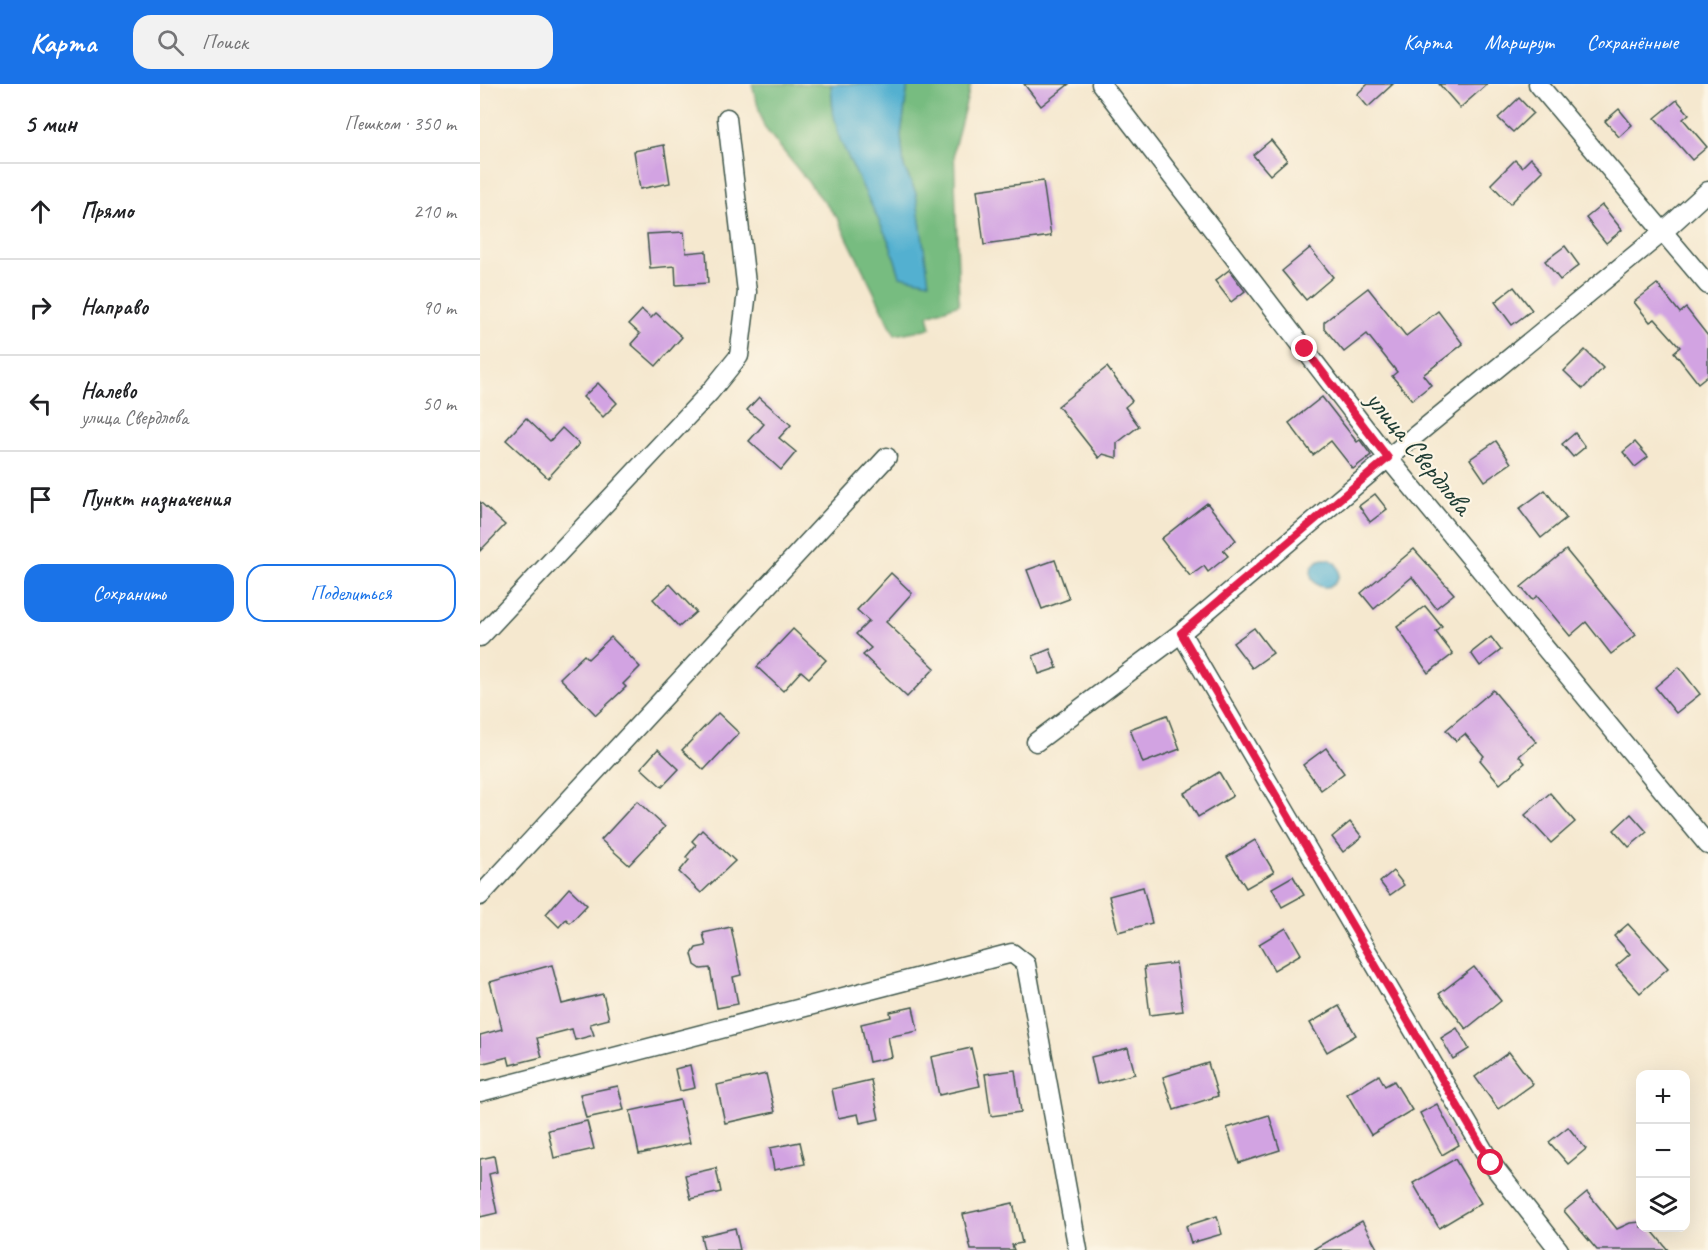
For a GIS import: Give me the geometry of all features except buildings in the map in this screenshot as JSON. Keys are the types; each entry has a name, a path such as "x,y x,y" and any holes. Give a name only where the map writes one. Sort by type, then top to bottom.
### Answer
{"street":[{"name":"улица Свердлова","path":"1101,84 1388,458 1708,845"},
{"path":"1538,84 1708,285"},
{"path":"480,637 710,392 739,357 747,292 727,118"},
{"path":"1036,742 1181,633 1388,458 1664,232 1708,191"},
{"path":"480,896 887,457"},
{"path":"1181,633 1491,1163 1559,1250"},
{"path":"480,1092 1012,953 1026,964 1078,1250"}],"green space":[{"path":"752,84 831,84 833,112 890,244 900,275 916,193 904,167 901,135 908,84 971,84 954,148 959,304 928,315 931,328 895,335 838,219 764,127"}],"water":[{"path":"831,84 908,84 901,135 904,167 916,193 929,282 900,276 890,244 840,140 833,112"},
{"path":"1325,559 1335,563 1339,573 1335,583 1325,587 1315,583 1311,573 1315,563"}],"route":[{"path":"1305,349 1388,458 1181,633 1491,1163"}]}
